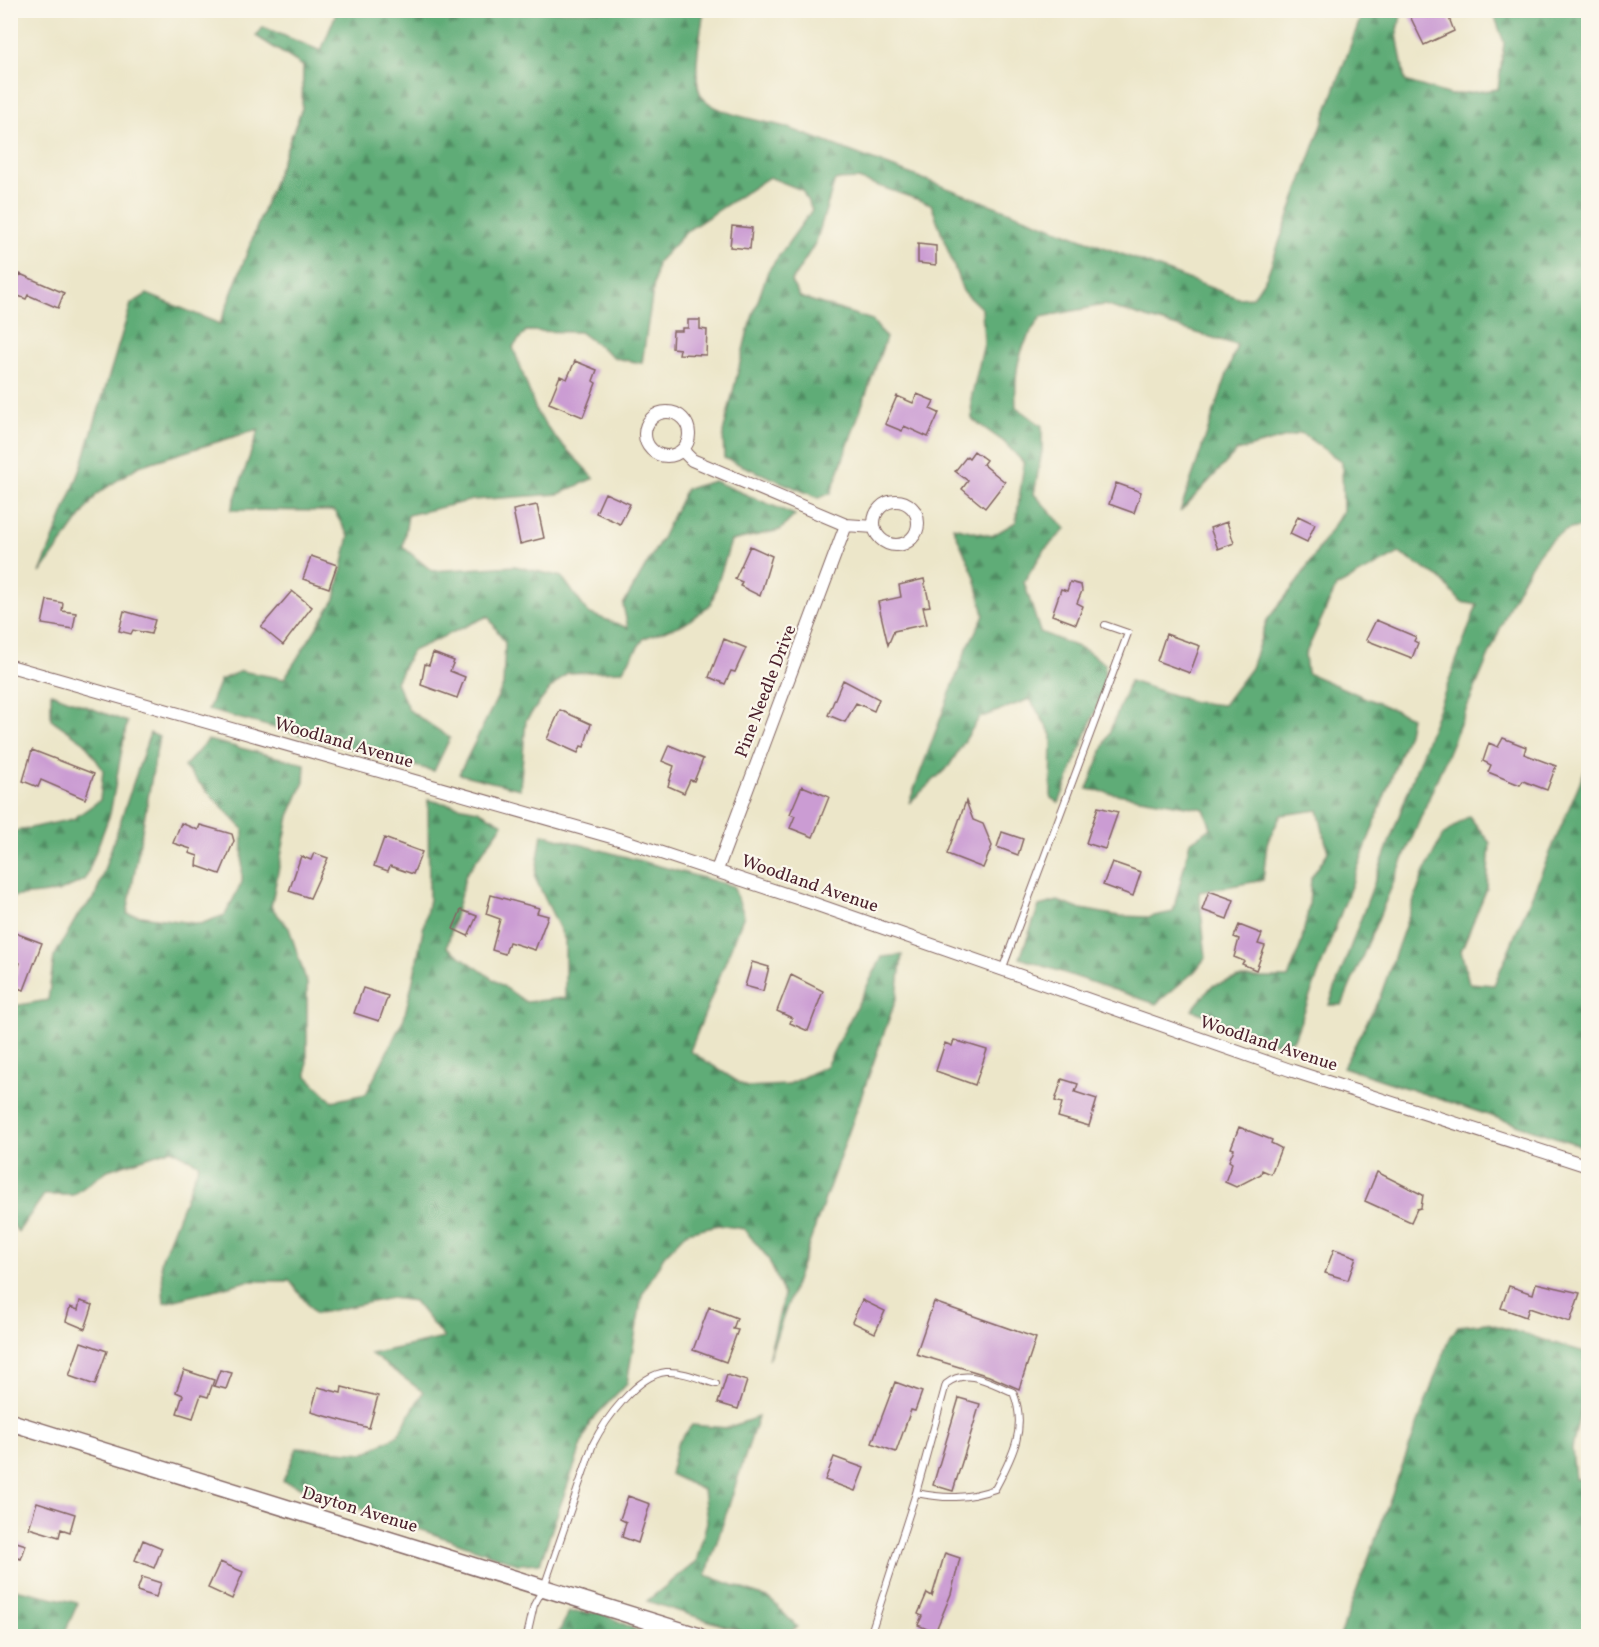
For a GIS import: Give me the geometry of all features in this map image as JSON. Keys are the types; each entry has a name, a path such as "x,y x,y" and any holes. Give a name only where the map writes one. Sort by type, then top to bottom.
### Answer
{"street":[{"path":"682,450 692,460 846,525 874,527"},
{"name":"Pine Needle Drive","path":"717,870 846,525"},
{"name":"Woodland Avenue","path":"10,666 622,840 717,870 1290,1070 1588,1166"},
{"name":"Dayton Avenue","path":"10,1422 698,1636"}],"lane":[{"path":"1002,970 1128,633 1105,625"},
{"path":"527,1636 534,1605 544,1587 593,1444 602,1425 616,1408 645,1381 663,1372 678,1372 716,1384"},
{"path":"870,1636 916,1493 946,1384 955,1377 969,1375 1013,1392 1018,1404 1020,1423 1016,1448 995,1489 974,1497 946,1500 916,1493"}],"green space":[{"path":"337,11 704,11 697,56 697,81 703,98 719,109 786,127 1238,298 1253,297 1267,276 1363,11 1402,11 1397,34 1405,81 1450,95 1498,89 1504,43 1493,11 1588,11 1588,528 1573,528 1549,542 1539,553 1523,579 1342,1005 1329,1005 1477,605 1461,602 1440,578 1399,553 1336,587 1305,655 1307,673 1411,717 1408,733 1294,1039 1280,1045 1192,1010 1212,986 1238,978 1288,978 1301,944 1309,906 1311,878 1328,852 1318,810 1281,815 1267,843 1263,880 1199,892 1206,957 1195,971 1156,1004 1020,958 1039,906 1058,901 1076,908 1119,916 1149,917 1173,912 1190,842 1211,828 1204,809 1087,789 1130,681 1194,702 1223,705 1251,668 1267,620 1298,581 1343,511 1342,462 1301,433 1237,451 1180,512 1237,345 1104,305 1041,317 1027,339 1019,359 1016,407 1042,426 1042,451 1034,494 1066,529 1044,550 1024,582 1040,632 1085,650 1105,664 1103,691 1059,803 1051,798 1052,735 1030,699 979,718 949,766 909,803 966,650 984,615 975,577 953,527 992,536 1016,522 1024,463 1004,442 972,419 971,399 984,344 982,309 963,291 931,204 858,179 835,180 816,242 791,282 800,297 872,320 886,338 831,493 819,498 724,458 723,433 748,330 768,271 812,210 802,190 769,177 688,230 657,263 642,363 615,358 580,332 526,331 513,347 537,413 554,436 594,478 559,494 473,500 408,515 403,547 432,571 515,566 562,577 588,613 628,628 623,605 662,538 686,489 714,481 795,515 780,530 731,541 711,604 686,623 644,638 622,671 567,673 550,689 526,720 520,789 459,774 503,686 505,643 488,616 412,651 396,682 409,710 450,738 434,771 208,710 220,680 241,671 284,679 335,599 349,536 334,511 231,510 259,429 139,466 97,494 40,573 80,471 131,304 147,294 220,324 302,108 303,66 256,36 263,27 321,51"},
{"path":"51,693 127,722 110,814 85,880 58,892 11,897 11,832 73,819 100,800 103,770 85,743 51,719"},
{"path":"150,733 159,737 127,914 200,924 225,915 242,882 243,829 184,767 208,740 305,764 304,782 289,816 271,907 289,928 307,983 307,1076 332,1101 366,1094 404,1018 429,899 428,800 478,810 503,824 466,874 447,947 526,1002 565,998 565,940 535,878 542,834 733,886 744,915 690,1051 746,1087 787,1085 826,1066 882,957 902,955 897,996 768,1360 784,1295 768,1258 744,1229 718,1225 687,1232 664,1256 642,1295 627,1383 590,1422 540,1563 518,1564 283,1481 297,1448 365,1453 398,1435 423,1392 371,1354 444,1338 414,1301 391,1298 315,1314 290,1281 248,1281 164,1303 161,1261 199,1164 172,1149 108,1170 73,1195 44,1195 18,1232 11,1222 11,1003 14,1006 48,1000 54,957 78,915 95,897"},
{"path":"1588,763 1588,1148 1343,1067 1380,997 1424,872 1443,835 1469,816 1490,843 1487,888 1461,951 1469,983 1494,985"},
{"path":"1487,1323 1588,1353 1588,1376 1572,1449 1575,1479 1588,1479 1588,1636 1340,1636 1448,1341 1458,1326"},
{"path":"758,1417 706,1575 770,1599 797,1627 783,1636 756,1636 647,1601 696,1562 707,1522 703,1490 670,1474 677,1444 692,1425 727,1428"},
{"path":"10,1588 78,1603 63,1636 11,1636"},
{"path":"569,1612 601,1613 649,1636 557,1636"}],"building":[{"path":"1407,10 1446,10 1454,31 1424,45"},
{"path":"732,226 752,228 750,249 730,247"},
{"path":"918,244 936,246 936,265 918,263"},
{"path":"20,274 64,293 58,308 28,295 26,299 11,293"},
{"path":"688,320 700,320 700,329 707,330 706,355 679,354 680,349 672,348 673,331 688,328"},
{"path":"575,361 597,370 593,381 596,383 583,417 549,403 560,376 567,379"},
{"path":"917,394 934,401 930,409 939,413 928,437 904,426 902,431 885,424 897,396 913,403"},
{"path":"974,451 986,460 983,464 1005,482 985,508 962,489 968,481 955,471"},
{"path":"1116,483 1141,492 1134,513 1109,504"},
{"path":"605,493 630,504 620,524 596,513"},
{"path":"537,505 544,538 520,544 513,510"},
{"path":"1298,516 1315,524 1307,542 1290,534"},
{"path":"1227,522 1234,543 1218,549 1210,528"},
{"path":"750,546 772,556 760,596 740,586 742,582 735,579"},
{"path":"311,556 337,565 329,588 303,579"},
{"path":"924,579 930,606 923,607 927,624 894,631 888,645 878,602 901,597 899,585"},
{"path":"1070,582 1081,585 1082,591 1077,603 1083,606 1076,624 1052,615 1061,589 1067,591"},
{"path":"292,591 312,607 283,645 261,627"},
{"path":"47,600 63,603 62,611 76,613 73,629 42,624"},
{"path":"124,611 155,620 151,634 133,630 131,634 119,631"},
{"path":"1376,620 1416,637 1414,641 1418,643 1412,658 1366,640"},
{"path":"1166,634 1200,646 1190,673 1157,661"},
{"path":"724,639 746,648 735,672 731,671 725,684 709,677"},
{"path":"433,653 454,661 450,671 465,677 457,698 421,685 425,664 429,665"},
{"path":"843,680 879,699 874,711 856,703 845,722 828,715"},
{"path":"560,710 591,724 584,747 581,746 578,753 547,739"},
{"path":"1503,738 1526,747 1524,754 1556,766 1547,790 1523,781 1520,785 1488,772 1491,765 1483,761 1489,743 1498,747"},
{"path":"669,745 703,759 694,781 690,780 684,793 668,786 674,766 662,761"},
{"path":"32,750 94,774 85,799 41,780 38,787 23,781"},
{"path":"802,786 829,797 813,837 790,828 795,816 790,814"},
{"path":"966,801 973,820 983,824 992,846 983,868 947,854"},
{"path":"1098,807 1118,812 1105,849 1086,843"},
{"path":"181,823 198,830 200,825 232,834 234,841 220,874 197,866 198,856 189,853 191,849 173,843"},
{"path":"1002,832 1023,839 1018,855 997,847"},
{"path":"384,838 422,852 413,874 390,866 388,871 374,866"},
{"path":"314,853 328,858 310,898 289,891 301,856 311,860"},
{"path":"1112,862 1141,872 1133,896 1103,885"},
{"path":"1209,891 1234,900 1227,919 1202,910"},
{"path":"491,895 539,908 537,913 548,916 535,950 509,942 505,954 492,950 500,919 486,914"},
{"path":"461,910 477,916 468,936 453,929"},
{"path":"1239,925 1262,934 1258,944 1265,946 1256,970 1242,964 1244,961 1234,957 1239,939 1234,937"},
{"path":"10,931 42,943 24,990 12,986 20,963 10,959"},
{"path":"752,962 769,967 763,991 745,986"},
{"path":"791,975 823,991 808,1031 790,1023 792,1018 777,1011"},
{"path":"363,988 388,996 379,1021 354,1013"},
{"path":"954,1040 987,1050 975,1085 936,1071 945,1043 952,1046"},
{"path":"1062,1079 1078,1084 1075,1092 1097,1099 1089,1126 1058,1117 1062,1103 1055,1101"},
{"path":"1239,1127 1272,1140 1271,1143 1281,1148 1271,1174 1262,1170 1261,1174 1236,1187 1225,1182 1232,1163 1229,1161 1234,1149 1231,1148"},
{"path":"1377,1172 1423,1195 1421,1208 1417,1209 1411,1222 1365,1201"},
{"path":"1334,1249 1356,1257 1348,1280 1325,1273"},
{"path":"1536,1283 1580,1293 1570,1322 1529,1308 1526,1317 1501,1308 1509,1286 1533,1294"},
{"path":"862,1300 885,1311 875,1333 852,1322"},
{"path":"80,1301 93,1305 85,1329 66,1321 70,1307 78,1310"},
{"path":"934,1302 1036,1338 1019,1389 989,1376 916,1354"},
{"path":"709,1307 737,1318 733,1329 738,1330 726,1362 693,1350"},
{"path":"81,1342 107,1351 95,1385 69,1376"},
{"path":"184,1370 214,1380 208,1397 201,1395 193,1418 177,1413 183,1395 176,1392"},
{"path":"220,1370 232,1373 226,1389 214,1386"},
{"path":"727,1375 747,1381 738,1409 718,1403"},
{"path":"895,1382 922,1392 915,1411 911,1410 896,1452 872,1443"},
{"path":"318,1387 341,1393 342,1387 378,1396 369,1428 311,1412"},
{"path":"959,1398 980,1404 953,1491 933,1485"},
{"path":"834,1457 864,1468 855,1491 825,1480"},
{"path":"628,1496 650,1504 638,1543 622,1537 626,1522 620,1519"},
{"path":"37,1502 75,1514 70,1532 61,1529 59,1537 29,1528"},
{"path":"10,1540 26,1545 21,1559 10,1556"},
{"path":"143,1540 162,1548 154,1568 135,1560"},
{"path":"945,1553 960,1558 951,1594 936,1630 931,1631 918,1625 922,1616 918,1614 927,1593 932,1596"},
{"path":"220,1562 243,1572 232,1599 208,1588"},
{"path":"142,1577 161,1583 156,1597 137,1591"}]}
